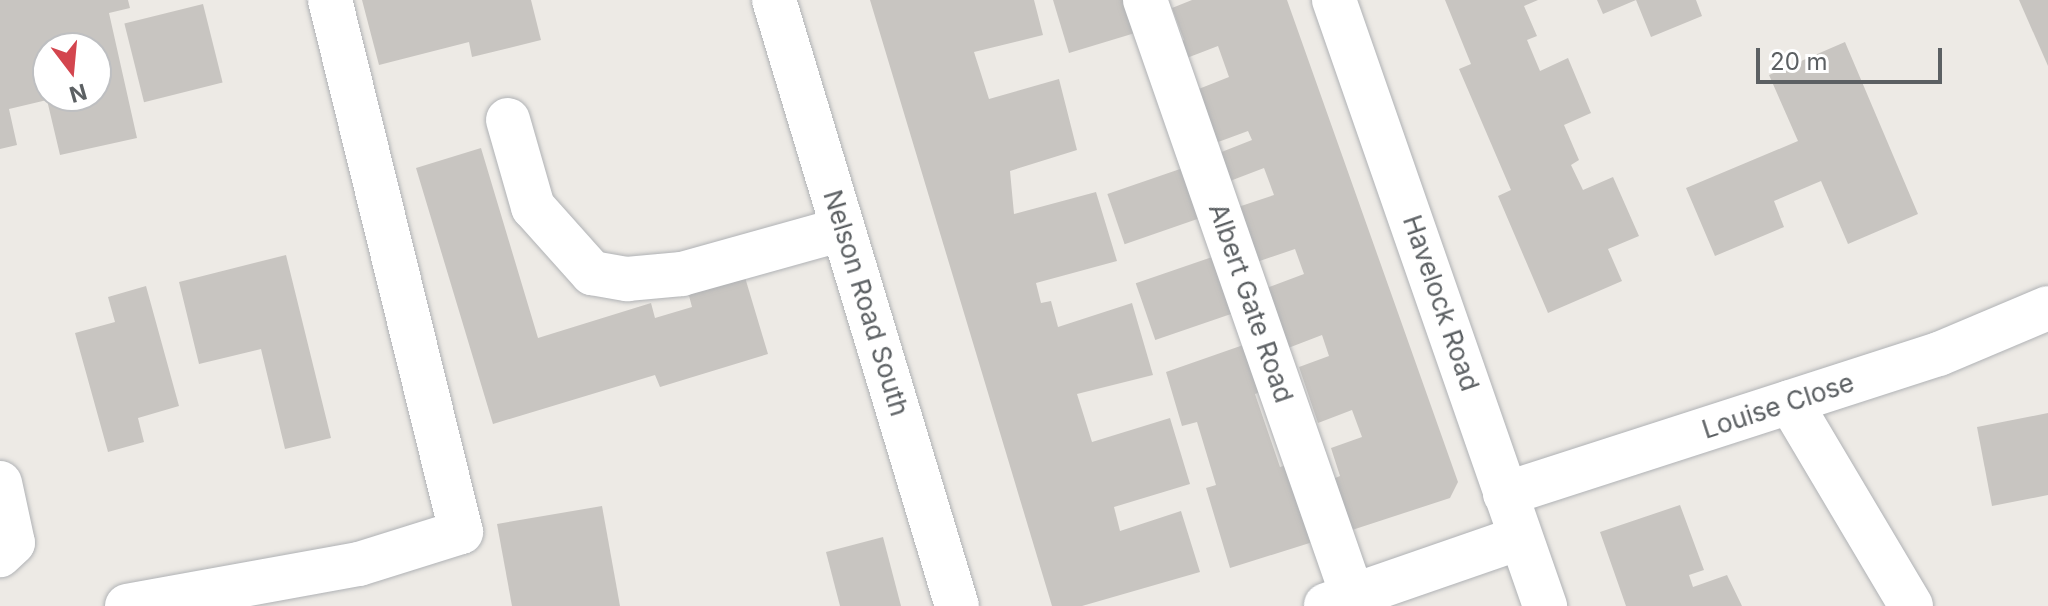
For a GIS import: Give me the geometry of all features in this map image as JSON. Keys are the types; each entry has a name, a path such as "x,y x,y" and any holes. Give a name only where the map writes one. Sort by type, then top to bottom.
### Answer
{"street":[{"path":"127,606 359,564 461,532 330,0"},
{"name":"Nelson Road South","path":"774,0 957,606"},
{"name":"Albert Gate Road","path":"1145,0 1344,603"},
{"name":"Havelock Road","path":"1334,0 1545,606"},
{"path":"508,120 533,207 592,273 627,279 682,274 843,229"},
{"name":"Louise Close","path":"1505,494 1939,354 2048,308"},
{"path":"1790,402 1911,606"},
{"path":"0,483 13,543 0,555"},
{"path":"1344,603 1520,538"}],"building":[{"path":"0,0 128,0 130,8 109,13 137,138 60,155 50,112 112,112 112,32 32,32 32,104 9,109 17,145 0,149"},
{"path":"362,0 531,0 541,40 472,57 469,42 379,65"},
{"path":"870,0 1034,0 1043,35 974,52 989,99 1059,79 1077,150 1010,171 1014,214 1096,192 1117,261 1036,283 1041,303 1051,301 1058,327 1132,303 1153,375 1077,394 1092,442 1170,418 1190,484 1114,507 1120,531 1181,511 1200,572 1082,606 1052,606"},
{"path":"1053,0 1125,0 1135,33 1069,53"},
{"path":"1192,0 1287,0 1458,482 1450,498 1346,532 1328,481 1340,476 1331,448 1362,437 1352,410 1318,423 1299,367 1329,356 1322,335 1283,350 1261,290 1304,274 1295,249 1251,264 1232,209 1274,195 1264,168 1230,181 1219,153 1252,140 1248,131 1210,145 1191,92 1229,77 1218,46 1179,61 1174,43 1184,40 1172,8"},
{"path":"1445,0 1538,0 1524,6 1537,36 1527,40 1540,71 1568,58 1591,113 1564,125 1579,160 1571,165 1583,190 1613,177 1639,236 1608,249 1622,281 1548,313 1498,196 1511,190 1459,69 1471,64"},
{"path":"1597,0 1636,0 1603,14"},
{"path":"1636,0 1696,0 1702,16 1651,37"},
{"path":"2019,0 2048,0 2048,66"},
{"path":"203,4 223,83 144,102 124,24"},
{"path":"1845,42 1918,214 1848,244 1821,181 1774,201 1784,227 1715,256 1686,188 1798,141 1769,75"},
{"path":"481,148 538,338 651,303 655,318 692,307 688,292 744,274 768,354 660,387 655,375 493,424 416,168"},
{"path":"1183,168 1200,218 1125,244 1107,194"},
{"path":"286,255 331,438 285,449 261,349 199,364 179,282"},
{"path":"1218,255 1238,312 1155,340 1136,283"},
{"path":"146,286 179,406 138,418 144,442 108,452 75,333 115,322 108,297"},
{"path":"1249,343 1267,390 1255,394 1280,467 1290,464 1316,541 1230,568 1206,488 1216,485 1197,422 1182,426 1166,372"},
{"path":"2048,413 2048,495 1992,506 1977,427"},
{"path":"1680,505 1704,570 1689,575 1693,587 1727,575 1742,606 1626,606 1600,532"},
{"path":"602,506 620,606 512,606 497,524"},
{"path":"883,537 901,606 840,606 826,552"}]}
